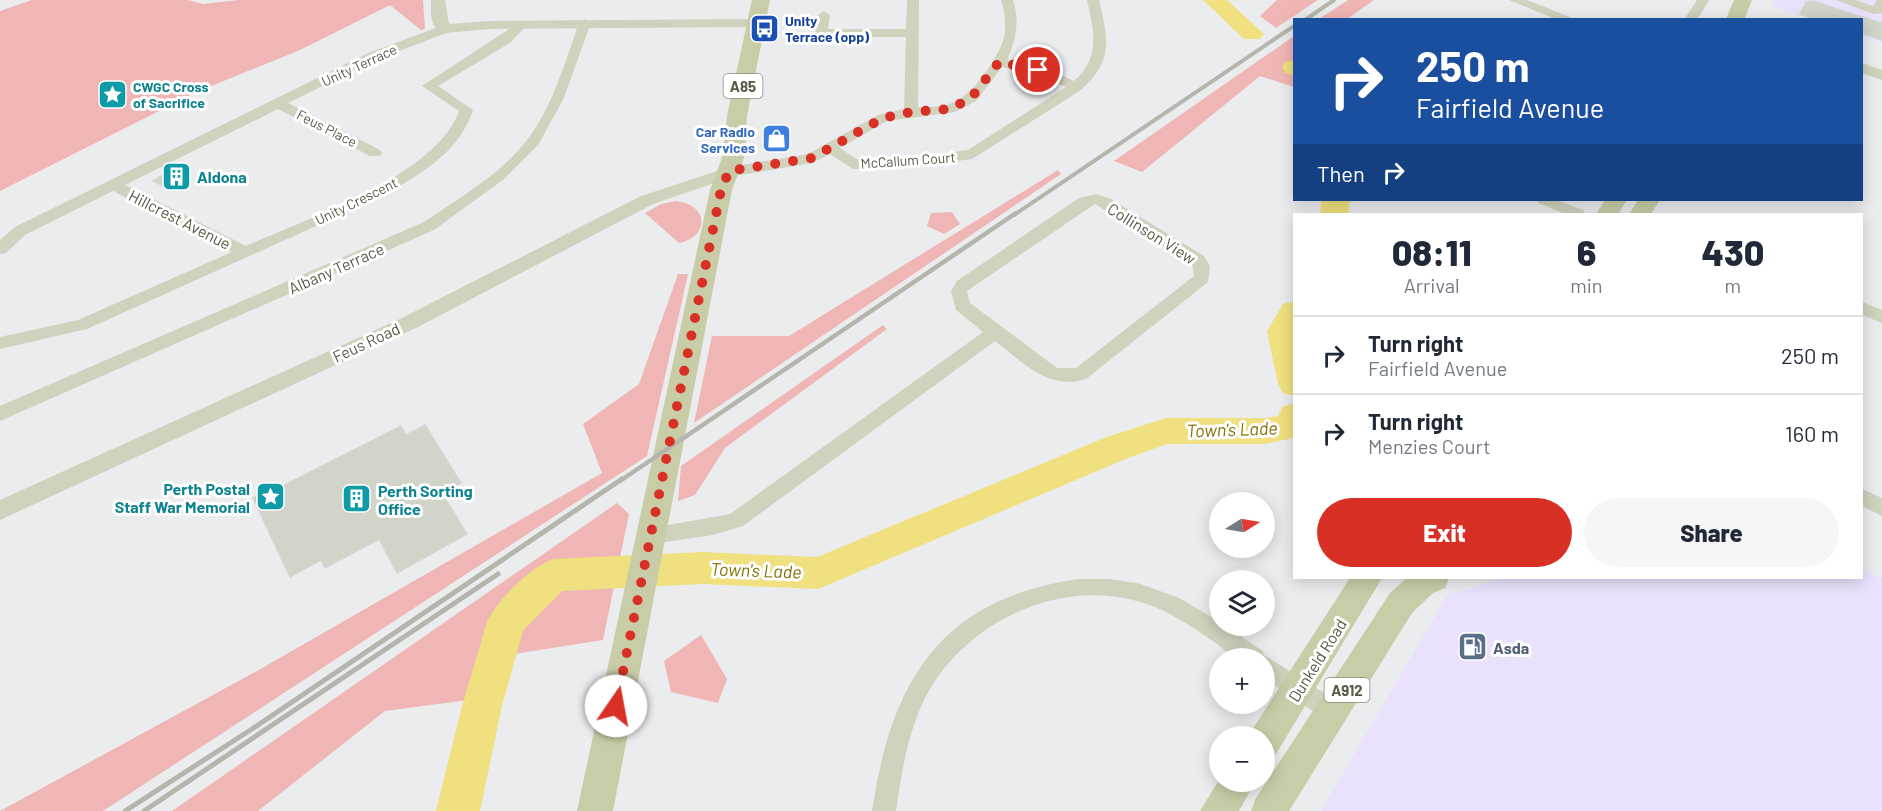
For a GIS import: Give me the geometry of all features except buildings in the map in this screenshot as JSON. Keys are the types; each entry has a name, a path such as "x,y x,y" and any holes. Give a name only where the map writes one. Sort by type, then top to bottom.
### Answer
{"main road":[{"name":"A85","path":"595,811 721,190 729,171 761,0"},
{"path":"1737,18 1754,3"},
{"name":"Dunkeld Road","path":"1275,726 1366,579"},
{"name":"A912","path":"1269,811 1334,712 1401,603 1422,583 1432,579"},
{"path":"1218,811 1231,792"}],"street":[{"path":"438,0 439,22 445,29"},
{"path":"911,112 913,0"},
{"path":"729,171 803,160 832,148 883,118 911,112 950,109 971,98 999,62 1010,39 1010,9 1007,0"},
{"name":"McCallum Court","path":"832,148 853,164 912,162 972,154 1076,87 1095,70 1101,54 1093,0"},
{"path":"1515,0 1540,4 1567,18"},
{"path":"1691,18 1703,0"},
{"path":"1842,0 1877,11 1882,1"},
{"path":"824,15 822,33 913,33"},
{"name":"Unity Terrace","path":"0,249 20,231 115,186 371,57 445,29 490,25 585,23 756,23"},
{"name":"Albany Terrace","path":"0,414 429,226 469,198 531,145 544,124 585,23"},
{"name":"Unity Crescent","path":"246,252 369,197 403,178 450,143 464,124 466,110 429,86 489,51 520,26"},
{"path":"999,62 1038,70 1076,87"},
{"path":"1863,68 1882,75"},
{"name":"Feus Place","path":"279,104 375,153"},
{"name":"Feus Road","path":"0,510 409,322 646,200 729,171"},
{"name":"Hillcrest Avenue","path":"115,186 246,252"},
{"name":"Collinson View","path":"1096,199 1107,203 1198,260 1202,266 1202,278 1080,374 1062,376 1052,374 995,332 962,306 959,291 963,285 1084,202 1096,199"},
{"path":"1546,201 1576,213"},
{"path":"0,343 81,325 246,252"},
{"path":"1863,308 1882,316"},
{"path":"652,536 713,527 736,520 995,332"},
{"path":"1863,498 1882,508"},
{"path":"884,811 896,750 909,708 924,680 960,636 987,616 1016,602 1044,593 1078,588 1106,587 1141,593 1172,606 1205,624 1240,648"},
{"path":"1275,672 1334,712"}],"shaded area":[{"path":"32,0 187,0 203,4 239,0 423,0 425,29 421,30 390,5 300,50 199,91 0,191 0,11"},
{"path":"1277,0 1318,0 1276,28 1260,16"},
{"path":"1348,0 1374,0 1348,18 1321,18"},
{"path":"1774,0 1882,0 1882,42 1863,36 1863,18 1809,18 1771,6"},
{"path":"1293,37 1293,87 1260,76 1142,172 1114,161"},
{"path":"1058,170 1061,174 694,423 712,336 789,336"},
{"path":"676,201 695,208 702,221 696,234 689,240 679,243 645,213 661,204"},
{"path":"952,212 960,224 944,234 927,226 931,213"},
{"path":"678,274 688,274 647,456 103,811 0,811 257,671 602,473 583,424 639,384"},
{"path":"883,325 887,329 725,448 695,495 678,501 681,466"},
{"path":"617,503 629,514 603,640 514,654 468,700 385,711 258,811 172,811"},
{"path":"1863,570 1882,579 1882,811 1321,811 1447,596 1499,579 1863,579"},
{"path":"701,635 727,679 718,703 671,692 664,661"}],"waterway":[{"name":"Town's Lade","path":"1214,0 1252,34"},
{"name":"Town's Lade","path":"1334,213 1336,201"},
{"name":"Town's Lade","path":"1293,314 1283,331 1293,379"},
{"name":"Town's Lade","path":"458,811 482,706 506,622 553,575 703,568 818,573 1116,448 1166,431 1264,431 1289,427 1293,418"}],"railway":[{"path":"1308,18 1334,0"},
{"path":"1014,215 1293,27"},
{"path":"620,481 1016,213"},
{"path":"125,811 252,729 622,479"},
{"path":"144,811 498,574"}],"place":[{"name":"Unity Terrace (opp)","path":"764,28"},
{"name":"CWGC Cross of Sacrifice","path":"112,94"},
{"name":"Car Radio Services","path":"776,139"},
{"name":"Aldona","path":"176,176"},
{"name":"Perth Postal Staff War Memorial","path":"271,497"},
{"name":"Perth Sorting Office","path":"357,499"},
{"name":"Asda","path":"1472,647"}],"route":[{"path":"616,706 721,190 729,171 787,164 812,158 883,118 911,112 950,109 971,98 999,62 1038,70"}]}
